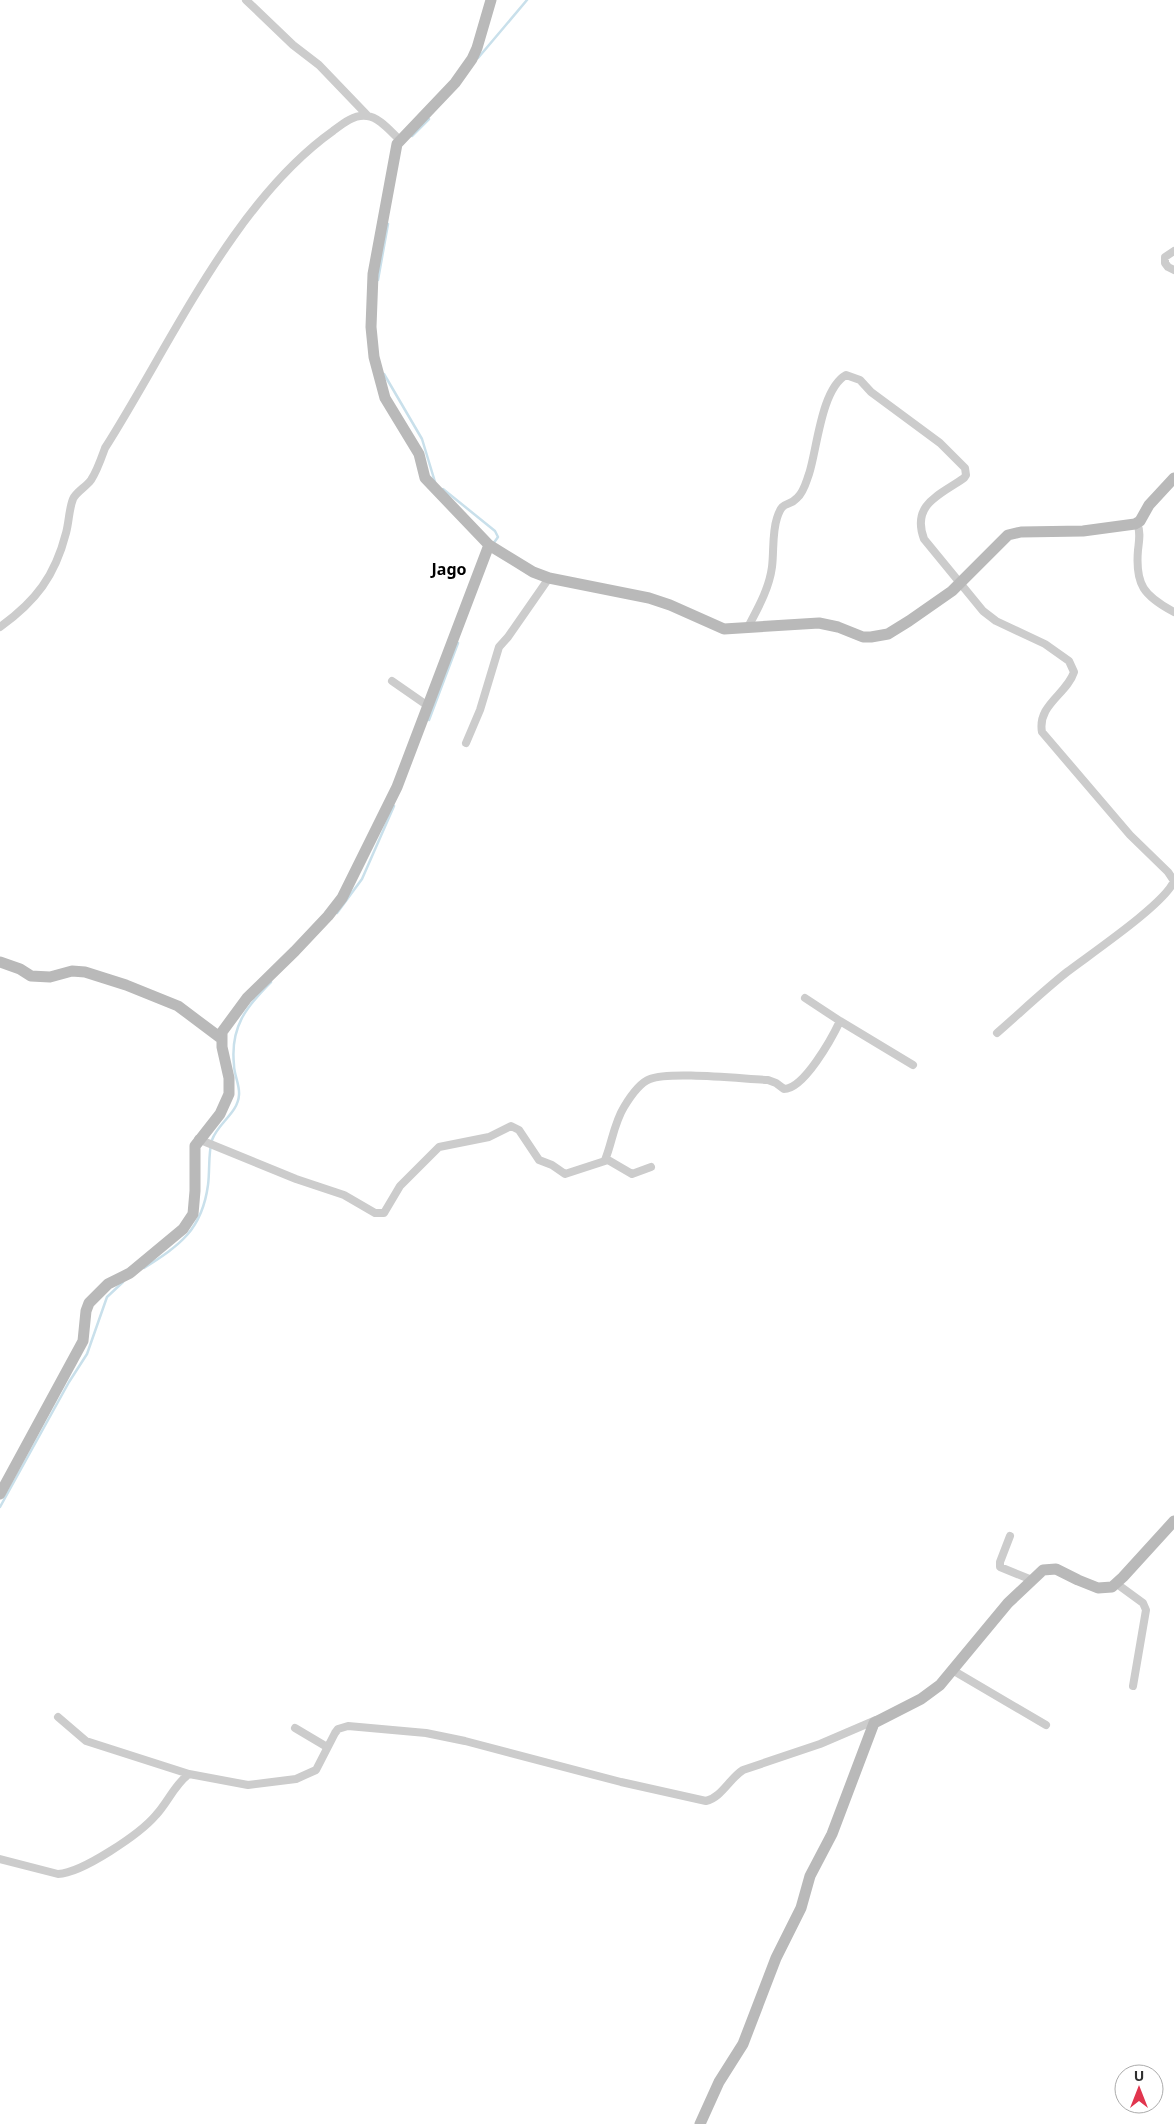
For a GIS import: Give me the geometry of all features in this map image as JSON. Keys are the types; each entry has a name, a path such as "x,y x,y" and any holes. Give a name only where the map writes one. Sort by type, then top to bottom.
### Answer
{"street":[{"path":"246,0 293,46 318,65 367,116 384,126 400,140"},
{"path":"491,0 472,59 455,83 400,140 394,152 373,274 371,327 374,357 385,398 419,454 425,478 491,547 533,572 549,578 649,598 670,605 724,629 819,623 838,627 863,637 871,637 888,634 909,622 952,591 1008,534 1083,531 1137,523 1152,501 1174,478"},
{"path":"0,627 31,602 50,576 62,549 73,500 93,477 105,448 229,242 277,180 317,142 349,120 367,116"},
{"path":"1174,251 1165,257 1165,260 1168,267 1174,270"},
{"path":"748,628 768,586 772,570 777,516 782,506 797,499 805,486 810,472 822,415 836,385 846,375 860,380 871,392 940,443 965,468 966,475 964,478 932,499 924,508 919,526 924,539 983,611 996,621 1045,644 1069,661 1074,672 1072,679 1052,700 1046,710 1042,732 1130,835 1168,872 1174,881 1157,901 1094,953 1066,973 997,1033"},
{"path":"1137,523 1140,529 1137,567 1146,593 1154,602 1174,612"},
{"path":"0,1492 83,1341 86,1311 89,1303 102,1289 130,1273 184,1229 189,1222 193,1214 195,1191 194,1151 220,1114 229,1094 229,1078 222,1039 225,1026 247,998 295,951 342,898 397,787 491,547"},
{"path":"466,743 480,710 499,647 549,578"},
{"path":"392,681 428,706"},
{"path":"0,962 20,969 31,976 50,977 72,971 85,972 126,985 178,1006 222,1039"},
{"path":"805,998 913,1065"},
{"path":"605,1160 616,1125 624,1108 637,1089 650,1079 677,1076 768,1080 784,1089 792,1088 814,1064 829,1043 840,1021"},
{"path":"201,1140 296,1179 344,1195 380,1214 384,1213 400,1186 439,1147 489,1137 509,1127 519,1130 539,1160 552,1165 565,1174 605,1160 632,1174 651,1167"},
{"path":"58,1717 86,1741 190,1774 248,1785 296,1779 309,1775 316,1770 338,1729 348,1726 426,1734 465,1741 621,1782 706,1800 717,1794 733,1777 743,1770 802,1751 921,1699 940,1685 954,1671 1008,1603 1043,1570 1054,1568 1098,1588 1107,1588 1117,1584 1174,1521"},
{"path":"1010,1536 1000,1562 1000,1567 1032,1580"},
{"path":"1117,1584 1143,1603 1146,1610 1133,1686"},
{"path":"954,1671 1046,1725"},
{"path":"700,2124 719,2082 743,2044 776,1958 801,1908 810,1876 832,1834 870,1731 876,1720"},
{"path":"295,1728 327,1747"},
{"path":"0,1859 58,1874 79,1867 140,1830 155,1816 179,1783 190,1774"}],"waterway":[{"path":"478,58 527,0"},
{"path":"412,136 429,119"},
{"path":"378,280 388,224"},
{"path":"384,374 422,439 435,482"},
{"path":"443,489 495,531 498,537 493,544"},
{"path":"429,720 458,643"},
{"path":"337,913 362,879 394,806"},
{"path":"144,1268 168,1252 187,1235 201,1214 208,1185 212,1140 219,1128 232,1113 238,1101 239,1091 234,1069 233,1052 237,1029 247,1009 271,982"},
{"path":"0,1507 69,1382 87,1354 107,1297 123,1282"}],"district":[{"name":"Jago","path":"449,569"}]}
